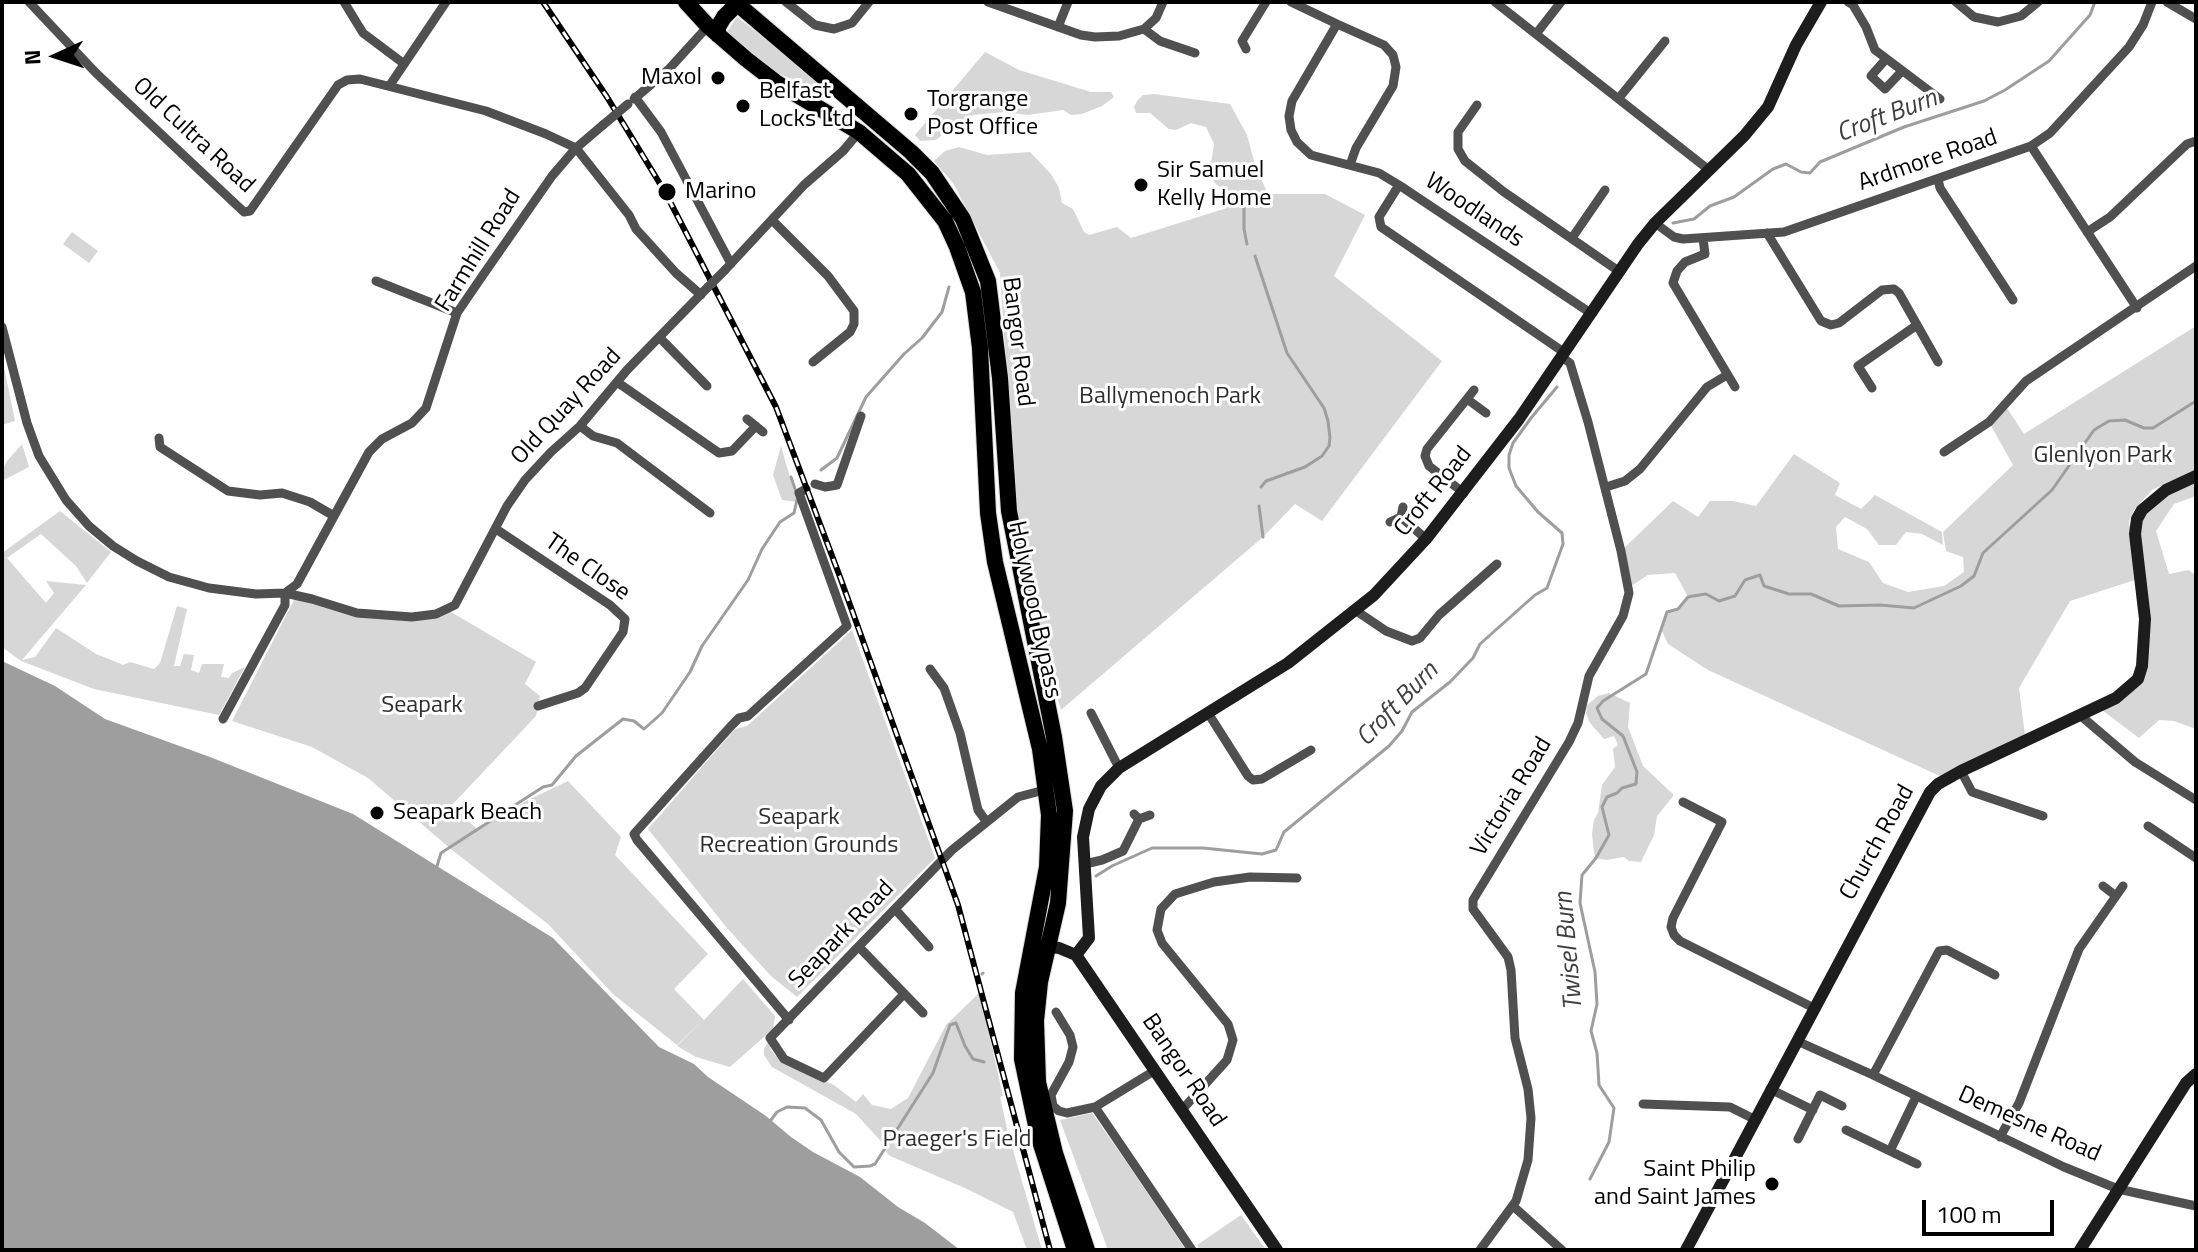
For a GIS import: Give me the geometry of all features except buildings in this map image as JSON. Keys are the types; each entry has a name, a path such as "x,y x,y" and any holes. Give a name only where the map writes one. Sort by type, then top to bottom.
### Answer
{"highway":[{"path":"686,2 713,31 777,83 859,132 889,156 924,191 971,259"},
{"path":"713,31 734,3"},
{"name":"Bangor Road","path":"734,3 932,173 963,219 971,259 988,281 992,302 1011,524 1055,788"},
{"path":"1055,788 1063,858 1058,903 1023,993 1022,1059 1038,1135 1075,1250"},
{"path":"1041,945 1036,1021 1038,1082 1055,1153 1087,1250"}],"street":[{"name":"Old Cultra Road","path":"29,2 107,83 244,212 250,211 338,85 356,78 514,120 576,148"},
{"path":"344,2 363,33 403,63"},
{"path":"390,85 446,2"},
{"path":"786,2 815,25 834,29 852,23 869,2"},
{"path":"988,2 1088,37 1119,36 1144,29 1156,18 1163,2"},
{"path":"1058,27 1068,2"},
{"path":"1246,49 1242,41 1266,2"},
{"path":"1291,2 1384,45 1393,55 1396,67 1393,86 1356,148 1350,165"},
{"path":"1495,2 1709,170"},
{"path":"1536,34 1561,2"},
{"name":"Croft Road","path":"1076,955 1089,938 1083,837 1089,809 1101,786 1119,768 1288,663 1374,595 1426,539 1464,493 1655,223 1744,136 1768,107 1796,45 1821,2"},
{"path":"1848,2 1866,27 1875,50 1940,99"},
{"path":"1956,2 1974,17 1998,22 2021,16 2038,2"},
{"name":"Ardmore Road","path":"1655,223 1674,237 1703,238 1800,228 2031,146 2050,133 2129,47 2143,25 2152,2"},
{"path":"2167,2 2196,19"},
{"path":"1337,24 1292,101 1290,123 1297,142 1316,158 1379,173 1399,185"},
{"path":"1144,29 1160,41 1195,53"},
{"name":"Farmhill Road","path":"223,719 285,605 285,593 297,584 373,447 412,423 426,408 457,313 533,202 576,148 713,31"},
{"path":"1619,98 1665,41"},
{"path":"1886,59 1871,76 1885,89 1902,71"},
{"path":"632,100 669,146 728,267"},
{"path":"1477,105 1458,132 1457,143 1462,158 1504,192 1620,272"},
{"name":"Old Quay Road","path":"2,327 27,423 39,456 61,493 89,526 125,554 169,577 209,588 256,594 285,593 357,613 412,617 436,614 454,606 460,598 507,506 525,480 580,426 617,382 804,185 843,151 859,132"},
{"path":"2087,232 2110,217 2187,144 2196,141"},
{"path":"2031,146 2137,308"},
{"path":"576,148 629,215 636,229 676,273 704,291"},
{"path":"1938,179 1940,188 2013,300"},
{"name":"Woodlands","path":"1564,355 1381,227 1379,217 1399,185 1592,314"},
{"path":"1572,238 1605,190"},
{"path":"773,221 828,276 854,311 854,324 850,332 813,362"},
{"path":"1767,233 1824,323 1839,323 1882,290 1891,288 1899,293 1938,362"},
{"path":"1703,238 1705,254 1685,262 1677,271 1673,283 1735,387"},
{"path":"1944,452 1989,422 2026,381 2196,266"},
{"path":"376,281 457,313"},
{"path":"1872,388 1858,366 1917,325"},
{"path":"659,337 707,386"},
{"name":"Victoria Road","path":"1480,1250 1513,1206 1521,1188 1528,1160 1530,1103 1515,1038 1508,957 1473,909 1473,900 1569,742 1578,723 1589,676 1623,616 1629,593 1606,487 1570,363 1564,355"},
{"path":"1606,487 1625,481 1640,469 1707,387 1727,375"},
{"path":"617,382 719,453 732,451 759,429 747,419"},
{"path":"1464,493 1429,466 1425,456 1427,449 1474,390"},
{"path":"1467,399 1486,413"},
{"path":"789,1020 634,834 739,718 748,716 847,626 799,493 811,486 837,485 861,416"},
{"path":"580,426 593,436 617,443 710,513"},
{"path":"159,438 160,447 228,491 260,495 282,493 310,502 334,516"},
{"name":"Church Road","path":"1686,1250 1919,808 1938,784 2116,698 2138,679 2142,666 2145,619 2135,534 2137,519 2142,510 2166,490 2196,476"},
{"path":"1390,522 1402,512 1426,539"},
{"name":"The Close","path":"496,529 610,605 625,619 623,632 585,688 538,706"},
{"path":"1355,610 1386,631 1412,641 1420,638 1439,615 1497,564"},
{"path":"936,672 960,733 978,810 986,821"},
{"path":"1091,713 1119,768"},
{"path":"1208,713 1253,780 1262,779 1311,750"},
{"path":"2081,716 2135,762 2196,800"},
{"path":"1961,771 1972,792 2043,816"},
{"name":"Seapark Road","path":"904,994 824,1078 784,1059 770,1038 952,850 1018,797 1055,788"},
{"path":"1683,802 1722,822 1673,918 1673,932 1680,941 1814,1008"},
{"path":"1085,864 1123,851 1136,817 1150,815"},
{"path":"2148,826 2196,858"},
{"path":"1181,1111 1227,1060 1233,1040 1228,1024 1162,943 1157,930 1161,909 1175,894 1214,882 1264,876 1297,878"},
{"path":"2103,886 2116,896"},
{"path":"2000,1137 2019,1103 2079,949 2123,886"},
{"path":"895,909 929,947"},
{"path":"1041,945 1076,955"},
{"path":"859,947 923,1013"},
{"path":"1873,1075 1939,951 1947,950 1995,975"},
{"name":"Bangor Road","path":"1076,955 1277,1250"},
{"path":"1056,1012 1061,1028 1072,1041 1072,1053 1053,1091 1052,1102 1056,1109 1064,1113 1095,1107 1154,1071"},
{"name":"Demesne Road","path":"1797,1041 2118,1189 2186,1083 2196,1074"},
{"path":"1770,1089 1813,1110"},
{"path":"1798,1139 1820,1095 1842,1106"},
{"path":"1890,1151 1916,1097"},
{"path":"1643,1104 1730,1107 1754,1119"},
{"path":"1095,1107 1192,1250"},
{"path":"1846,1130 1917,1164"},
{"path":"2080,1250 2118,1189 2196,1206"},
{"path":"1513,1206 1562,1250"}],"green space":[{"path":"737,17 832,91 820,91 770,70 724,36"},
{"path":"985,52 1019,70 1091,92 1111,92 1114,97 1082,114 1071,115 1063,110 1028,115 1004,112 973,115 936,140 920,141 915,135"},
{"name":"Ballymenoch Park","path":"1143,95 1230,104 1247,135 1256,168 1268,194 1325,194 1365,215 1334,276 1442,361 1322,521 1295,504 1263,537 1061,710 1042,644 1015,499 1000,273 953,183 934,161 945,151 959,147 987,155 1030,152 1051,174 1059,188 1062,203 1073,209 1084,232 1089,235 1117,227 1131,238 1227,208 1222,189 1214,182 1210,170 1214,144 1206,127 1191,123 1176,130 1169,129 1150,113 1136,113 1134,107 1137,101"},
{"path":"72,232 98,251 89,263 63,244"},
{"name":"Glenlyon Park","path":"2196,326 2196,470 2152,490 2134,510 2129,521 2138,579 2070,601 2019,688 2025,735 1942,777 1708,670 1668,644 1661,629 1667,612 1678,609 1688,597 1675,573 1648,575 1631,586 1621,551 1673,501 1698,517 1710,501 1756,506 1794,454 1840,483 1835,495 1861,509 1875,495 1942,532 1943,545 1922,534 1906,532 1896,545 1879,545 1867,529 1845,517 1836,527 1838,549 1869,562 1883,583 1908,592 1944,586 1964,572 1963,557 1946,551 1943,532 2013,465 1989,422 2005,405 2024,434"},
{"path":"2,357 15,421 2,425"},
{"path":"22,444 29,467 2,481 2,470"},
{"path":"781,446 797,502 782,500 773,475"},
{"path":"2196,480 2196,496 2174,504 2156,531 2169,574 2189,570 2196,576 2196,729 2174,721 2159,720 2139,738 2102,710 2143,681 2138,527 2151,505"},
{"path":"60,511 111,552 87,583 76,566 41,534 7,558 46,603 54,593 46,581 86,585 22,660 35,657 56,628 96,654 123,665 130,662 154,669 160,663 177,606 187,609 174,666 180,666 184,654 194,655 191,670 199,673 202,664 224,664 221,677 229,678 232,673 245,667 219,715 94,689 21,661 2,647 2,553"},
{"name":"Seapark","path":"295,598 356,615 451,612 536,662 525,684 540,696 536,716 452,805 478,830 526,801 568,781 621,837 615,855 708,954 674,989 704,1020 743,979 775,1016 773,1029 730,1067 696,1057 677,1046 703,1020 677,1045 613,994 548,924 452,850 368,778 312,747 232,721"},
{"name":"Seapark Recreation Grounds","path":"852,630 935,858 797,997 771,976 727,928 648,829 735,729 747,726"},
{"path":"1609,693 1630,703 1628,727 1643,766 1674,795 1657,816 1654,835 1641,862 1629,861 1624,857 1606,860 1596,858 1594,853 1594,820 1602,785 1615,767 1613,749 1618,745 1614,736 1604,739 1590,723 1586,713 1587,705 1598,696"},
{"name":"Praeger's Field","path":"980,992 1008,1133 1042,1250 1027,1250 1013,1212 890,1156 887,1148 856,1114 772,1067 764,1055 769,1040 771,1050 790,1066 834,1085 856,1102 863,1094 872,1105 891,1109 908,1098 946,1025"},
{"path":"1092,1113 1186,1250 1108,1250 1060,1120"},
{"path":"1241,1215 1266,1250 1200,1250 1197,1245"}],"shaded area":[{"path":"2,661 55,686 105,719 353,814 553,938 659,1047 694,1064 791,1137 860,1177 960,1250 2,1250"}],"waterway":[{"name":"Croft Burn","path":"1673,223 1694,219 1710,206 1734,197 1773,169 1786,164 1810,173 1820,162 1904,127 1984,101 2049,61 2090,15 2095,2"},
{"path":"1244,202 1247,244"},
{"path":"1255,256 1287,353 1324,408 1330,438 1322,456 1305,467 1266,481 1261,487"},
{"path":"821,470 837,458 866,397 922,338 942,312 949,287"},
{"name":"Croft Burn","path":"1096,876 1152,848 1203,848 1262,854 1276,850 1284,832 1389,746 1412,712 1450,682 1473,658 1480,644 1547,588 1563,544 1562,533 1538,512 1516,486 1509,468 1509,455 1513,443 1557,387"},
{"name":"Twisel Burn","path":"1590,1179 1609,1142 1614,1108 1599,1085 1597,1053 1591,1031 1597,1004 1595,972 1580,903 1582,875 1609,835 1602,807 1607,797 1636,784 1637,772 1623,736 1602,719 1597,708 1646,674 1667,612 1678,609 1688,597 1706,594 1719,601 1735,596 1745,580 1760,575 1764,586 1789,594 1811,594 1839,606 1914,608 1961,586 1974,576 1983,553 2052,490 2094,430 2109,421 2125,420 2144,428 2153,428 2196,401"},
{"path":"791,477 796,492"},
{"path":"437,866 441,853 543,787 552,785 576,756 623,719 634,721 644,729 662,713 690,672 702,646 748,580 762,549 780,522 794,513 797,500"},
{"path":"1259,506 1263,537"},
{"name":"Croft Burn","path":"771,1120 777,1112 787,1107 805,1108 821,1120 839,1152 854,1167 870,1166 875,1164 933,1073 950,1025 956,1023 973,1059 984,1062"}],"railway":[{"path":"543,2 607,97 665,192 776,407 958,905 1050,1250"}],"place":[{"name":"Maxol","path":"718,78"},
{"name":"Belfast Locks Ltd","path":"743,106"},
{"name":"Torgrange Post Office","path":"911,114"},
{"name":"Sir Samuel Kelly Home","path":"1141,185"},
{"name":"Marino","path":"667,192"},
{"name":"Seapark Beach","path":"377,813"},
{"name":"Saint Philip and Saint James","path":"1772,1184"}]}
